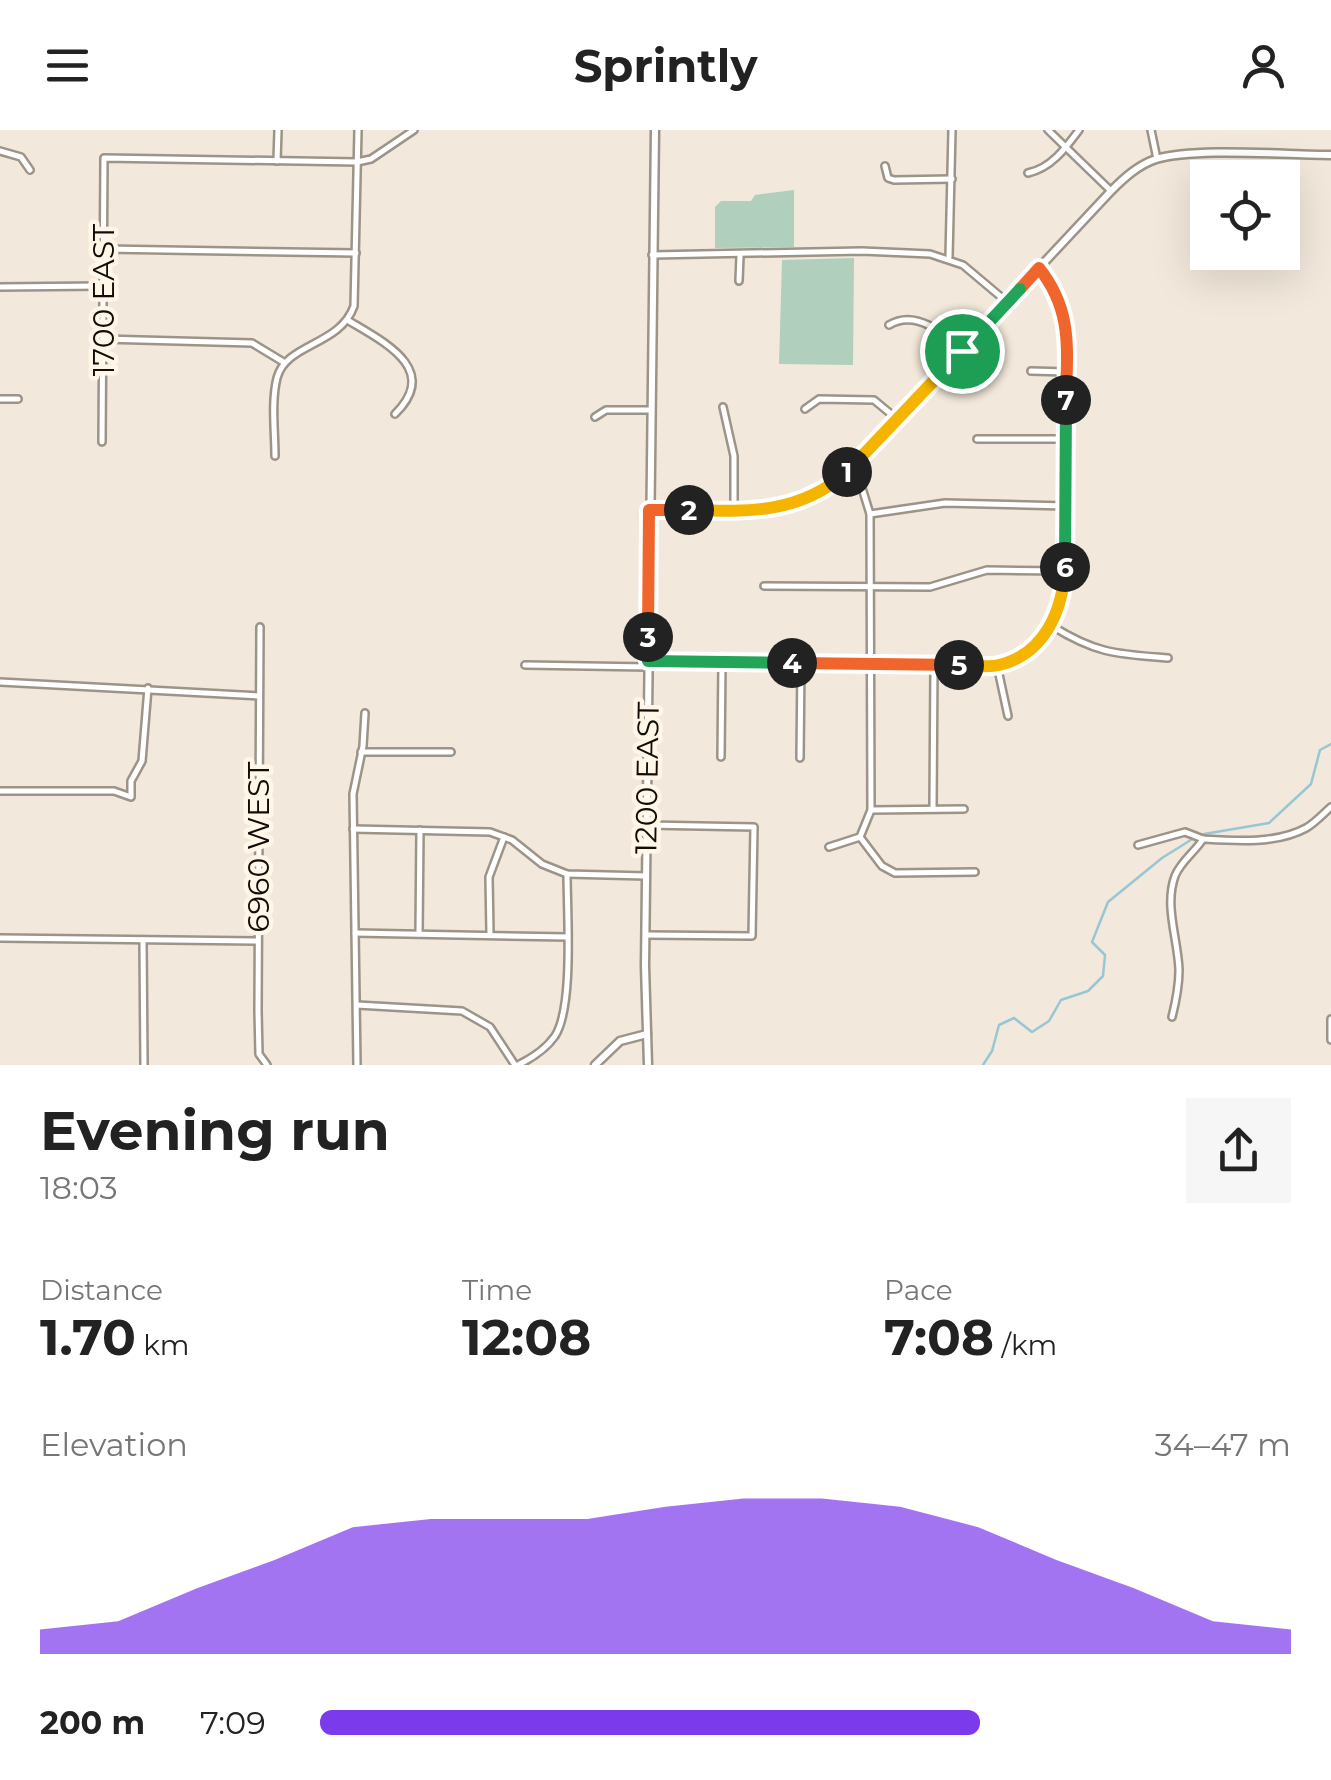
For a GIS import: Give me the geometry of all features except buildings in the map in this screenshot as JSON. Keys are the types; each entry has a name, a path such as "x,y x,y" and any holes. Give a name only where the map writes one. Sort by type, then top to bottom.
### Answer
{"main road":[{"name":"1200 EAST","path":"648,1065 645,935 655,130"},
{"path":"649,510 769,510 789,506 828,488 1111,190 1153,160 1208,155 1331,155"},
{"path":"596,1065 620,1041 647,1034"}],"street":[{"path":"278,130 277,161 358,162 371,159 414,130"},
{"path":"275,456 276,384 285,363 349,321 354,306 358,130"},
{"path":"949,258 952,130"},
{"path":"1048,130 1111,190"},
{"path":"1028,173 1043,170 1079,130"},
{"path":"1150,130 1153,160"},
{"path":"0,150 21,157 30,170"},
{"name":"1700 EAST","path":"102,442 104,158 277,161"},
{"path":"885,166 888,178 894,180 952,179"},
{"path":"103,249 356,252"},
{"path":"652,255 865,251 949,258 970,270 1007,302"},
{"path":"739,281 740,256"},
{"path":"525,666 722,662 997,666 1024,652 1052,626 1062,598 1064,570 1067,322 1054,287 1039,268"},
{"path":"0,287 103,286"},
{"path":"889,325 897,320 923,323 940,331 962,351"},
{"path":"349,321 398,354 411,371 414,391 396,414"},
{"path":"103,339 252,342 285,363"},
{"path":"1031,370 1067,372"},
{"path":"805,409 820,398 874,400 897,419"},
{"path":"0,399 18,399"},
{"path":"723,408 734,456 734,511"},
{"path":"595,417 606,410 650,410"},
{"path":"977,439 1066,440"},
{"path":"829,848 860,837 871,810 870,514 862,488 848,471"},
{"path":"870,514 945,504 1066,506"},
{"path":"764,586 940,586 987,570 1064,570"},
{"name":"6960 WEST","path":"260,626 259,1054 268,1065"},
{"path":"1052,626 1085,646 1110,654 1168,658"},
{"path":"721,758 722,662"},
{"path":"800,663 800,758"},
{"path":"932,808 934,665"},
{"path":"997,666 1008,716"},
{"path":"0,682 258,696"},
{"path":"0,791 114,791 131,797 131,782 142,761 148,688"},
{"path":"357,1065 353,803 365,713"},
{"path":"362,752 451,752"},
{"path":"1138,845 1185,832 1194,832 1203,839 1284,836 1306,828 1331,807"},
{"path":"871,810 964,809"},
{"path":"645,935 752,936 754,827 646,825"},
{"path":"353,829 490,832 504,836 542,864 568,874 646,876"},
{"path":"419,934 420,830"},
{"path":"490,934 489,876 504,836"},
{"path":"860,837 882,866 895,872 975,872"},
{"path":"1172,1016 1179,974 1172,887 1176,872 1203,839"},
{"path":"356,1005 462,1011 490,1027 517,1065 535,1056 555,1036 566,1009 568,874"},
{"path":"354,933 566,937"},
{"path":"0,938 258,941"},
{"path":"143,940 144,1065"},
{"path":"1331,1019 1331,1040"}],"green space":[{"path":"794,190 794,247 715,248 715,207 721,201 751,201 755,195"},
{"path":"854,258 853,365 779,364 782,260"}],"waterway":[{"path":"1204,834 1269,823 1311,784 1320,750 1331,744"},
{"path":"983,1065 992,1051 999,1025 1014,1018 1032,1032 1049,1021 1061,1000 1088,991 1103,976 1105,955 1092,942 1108,902 1162,858 1194,838"}],"route":[{"path":"1039,268 1054,287 1067,322 1066,506 1062,598 1052,626 1034,645 997,666 648,661 649,510 769,510 818,494 848,471 962,351 1039,268"}]}
